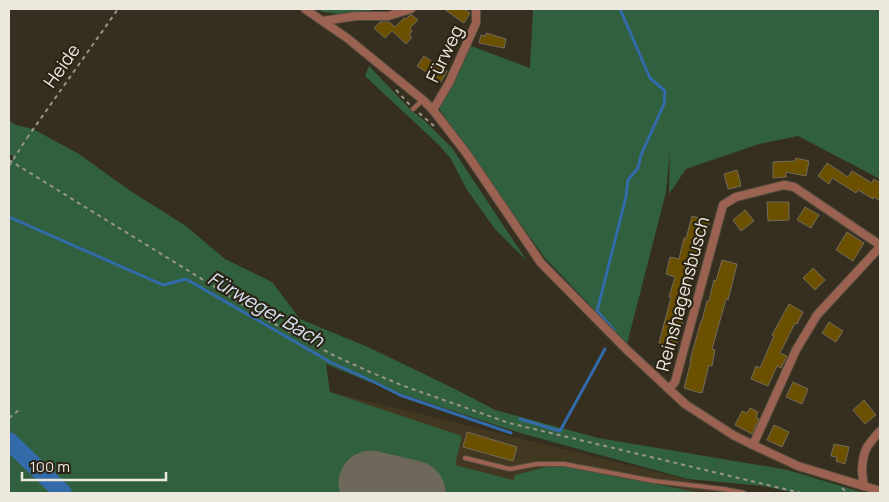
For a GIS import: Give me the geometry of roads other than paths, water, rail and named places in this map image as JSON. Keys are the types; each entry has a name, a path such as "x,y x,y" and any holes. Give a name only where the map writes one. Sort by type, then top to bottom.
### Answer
{"street":[{"path":"304,9 348,38 433,110 467,154 541,263 626,349 685,404 734,435 798,466 880,491"},
{"path":"323,21 356,16 388,16 411,9"},
{"name":"Fürweg","path":"433,110 476,23 476,9"},
{"name":"Reinshagensbusch","path":"669,389 675,382 723,204 736,197 784,185 794,187 880,246 817,315 796,350 753,445"},
{"path":"863,486 862,457 868,444 880,431"}],"lane":[{"path":"413,109 423,100"},
{"path":"465,458 510,470 538,464 564,464 654,481 744,493"}],"waterway":[{"name":"Fürweger Bach","path":"614,333 614,330 597,311 626,197 628,180 638,168 641,155 664,104 665,91 650,78 620,9"},
{"name":"Fürweger Bach","path":"9,217 163,285 186,279 332,363 400,395 511,433"},
{"name":"Fürweger Bach","path":"520,419 560,431 605,349"},
{"path":"9,441 63,493"}]}
